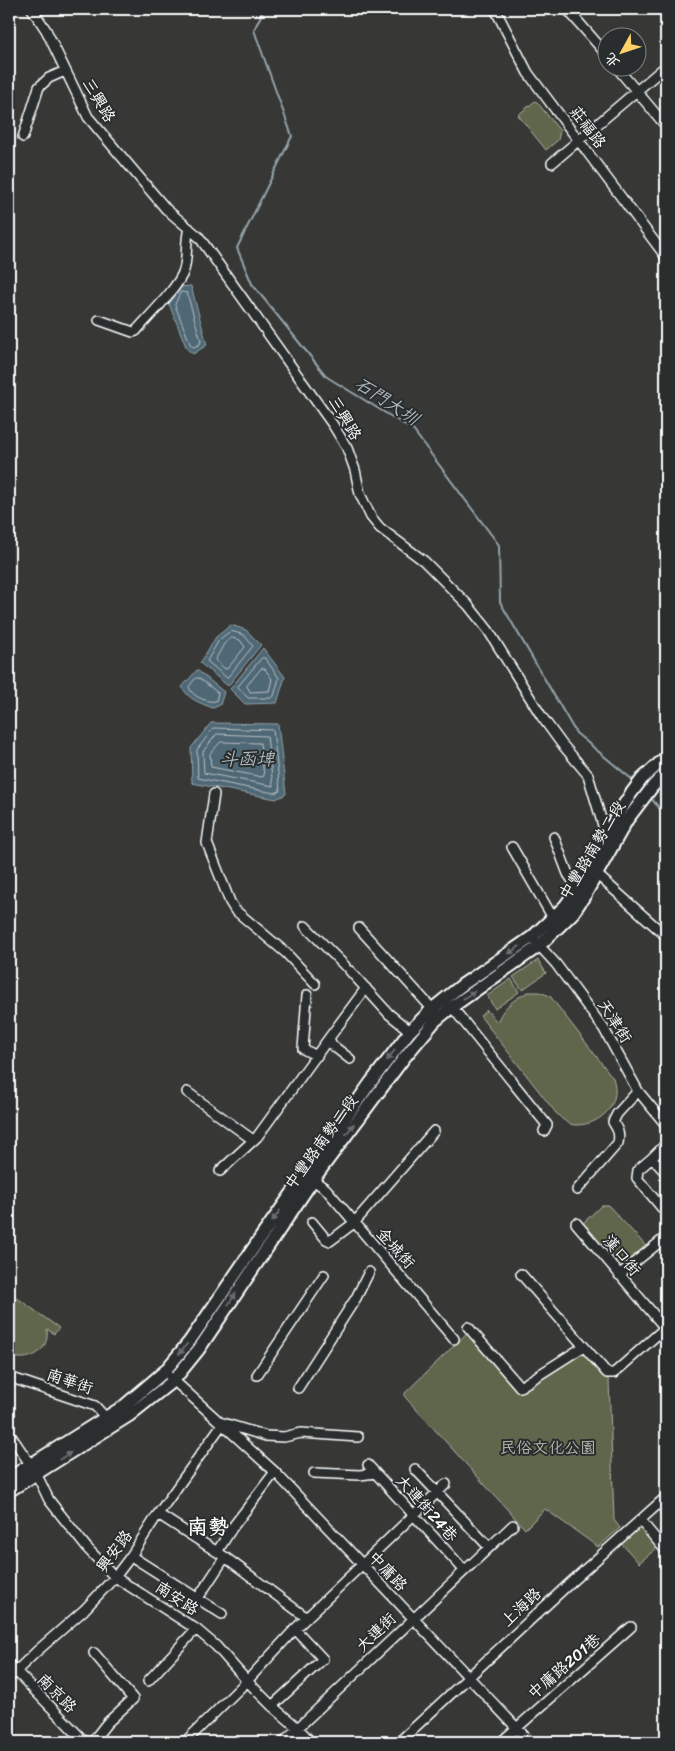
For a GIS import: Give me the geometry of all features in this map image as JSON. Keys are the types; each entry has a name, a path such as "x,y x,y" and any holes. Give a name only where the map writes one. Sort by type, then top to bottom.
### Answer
{"main road":[{"name":"中豐路南勢二段","path":"9,1491 33,1469 108,1422 165,1371 189,1342 268,1226 371,1082 410,1031 436,1013 452,1007 573,914 593,871 606,836 618,814 639,783 666,757"},
{"name":"中豐路南勢二段","path":"108,1422 130,1415 174,1380 199,1349 313,1180 436,1013 462,985 536,942 553,918 611,850 627,820 666,774"},
{"name":"中豐路南勢二段","path":"9,1478 33,1469"}],"street":[{"name":"三興路","path":"32,9 46,30 83,110 166,209 199,237 333,425 347,448 355,470 360,494 370,517 380,528 424,561 468,605 488,630 542,717 588,775 611,850"},
{"name":"莊福路","path":"495,9 528,73 665,254"},
{"path":"567,9 598,45"},
{"path":"552,163 666,66"},
{"path":"23,137 39,87 49,78 65,71"},
{"path":"626,78 666,126"},
{"path":"99,320 133,332 136,331 179,281 184,271 187,257 186,240 189,228"},
{"path":"214,794 207,843 230,902 235,910 286,953 315,984"},
{"path":"554,837 568,874 578,888"},
{"path":"512,847 553,918"},
{"path":"593,871 666,936"},
{"path":"305,926 389,1014 410,1031"},
{"path":"359,928 436,1013"},
{"name":"天津街","path":"536,942 556,964 604,1029 638,1091 666,1125"},
{"path":"220,1171 257,1137 366,988"},
{"path":"307,995 303,1049 316,1056"},
{"path":"452,1007 547,1125 544,1131"},
{"path":"329,1038 332,1045 350,1059"},
{"path":"577,1190 618,1143 618,1131 612,1122 638,1091"},
{"path":"187,1092 252,1140"},
{"path":"312,1222 326,1239 330,1241 354,1223 434,1132"},
{"path":"666,1144 638,1170 637,1178 666,1213"},
{"path":"652,1158 666,1173"},
{"name":"金城街","path":"313,1180 326,1189 454,1339"},
{"name":"漢口街","path":"576,1223 666,1328"},
{"path":"619,1274 666,1237"},
{"path":"298,1388 356,1298 369,1272"},
{"path":"257,1375 324,1274"},
{"path":"521,1274 607,1373 614,1374 666,1328"},
{"path":"468,1327 520,1387 583,1346"},
{"name":"中庸路","path":"165,1371 275,1472 530,1742"},
{"name":"南華街","path":"10,1379 94,1406 108,1422"},
{"name":"中庸路","path":"223,1423 266,1436 284,1438 301,1433 358,1437"},
{"name":"興安路","path":"11,1671 84,1610 115,1577 223,1423"},
{"name":"南安路","path":"9,1433 33,1469 49,1500 87,1548 115,1577 196,1629 216,1646 247,1681 311,1742"},
{"name":"大連街24巷","path":"368,1465 464,1570"},
{"path":"415,1469 489,1547"},
{"path":"198,1598 232,1528 275,1472"},
{"path":"314,1473 360,1476 376,1473"},
{"path":"185,1742 247,1681 295,1629 446,1484"},
{"name":"上海路","path":"399,1742 468,1676 666,1497"},
{"path":"158,1514 221,1554 307,1618"},
{"path":"640,1520 666,1551"},
{"name":"大連街","path":"283,1742 412,1618 513,1525"},
{"path":"131,1556 222,1614"},
{"name":"中庸路201巷","path":"501,1742 631,1627"},
{"path":"148,1681 196,1629"},
{"path":"272,1706 323,1659 295,1629"},
{"path":"92,1742 107,1723 133,1699 94,1653"},
{"name":"南京路","path":"11,1671 85,1742"}],"green space":[{"path":"535,101 560,131 558,140 546,150 518,115"},
{"path":"538,960 546,973 522,990 513,977"},
{"path":"511,979 519,992 495,1009 487,996"},
{"path":"528,992 539,992 550,996 613,1078 615,1096 608,1111 602,1117 585,1124 573,1125 568,1123 556,1113 480,1016 487,1010 497,1022 509,1004"},
{"path":"602,1205 608,1205 646,1246 621,1267 583,1223"},
{"path":"9,1292 59,1328 54,1334 47,1329 45,1344 37,1354 31,1357 16,1358 9,1356"},
{"name":"民俗文化公園","path":"468,1332 519,1391 583,1352 609,1381 614,1520 620,1528 598,1547 545,1509 525,1529 405,1397 405,1393"},
{"path":"640,1526 657,1548 639,1563 621,1543"}],"water":[{"path":"191,286 207,345 193,354 187,349 169,304 178,287"},
{"path":"231,625 246,630 261,645 228,686 200,663 216,637"},
{"path":"263,648 285,677 277,703 245,704 230,689"},
{"name":"斗函埤","path":"197,670 224,692 220,705 213,708 195,700 182,687"},
{"name":"斗函埤","path":"211,723 278,724 286,794 276,799 192,783 191,748"}],"waterway":[{"name":"石門大圳","path":"264,9 254,30 292,136 237,248 252,284 327,377 413,430 499,545 500,602 576,733 634,781"},
{"name":"石門大圳","path":"650,797 666,816"}],"district":[{"name":"南勢","path":"208,1527"}]}
